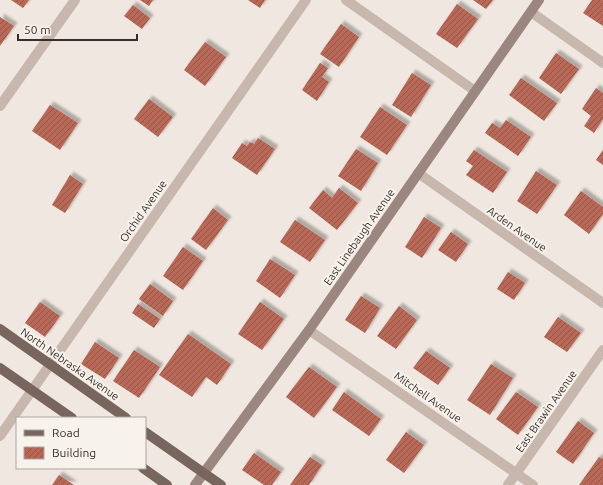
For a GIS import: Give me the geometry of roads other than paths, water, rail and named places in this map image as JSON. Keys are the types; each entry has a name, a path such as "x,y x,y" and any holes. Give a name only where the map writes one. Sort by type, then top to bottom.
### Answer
{"main road":[{"name":"North Nebraska Avenue","path":"0,329 125,417"},
{"path":"0,368 71,417"},
{"path":"146,433 221,485"},
{"path":"144,469 167,485"}],"street":[{"path":"0,106 75,0"},
{"name":"Orchid Avenue","path":"0,436 306,0"},
{"path":"346,0 475,91"},
{"name":"East Linebaugh Avenue","path":"194,485 309,330 539,0"},
{"path":"531,12 603,63"},
{"name":"Arden Avenue","path":"418,174 603,303"},
{"name":"Mitchell Avenue","path":"309,330 533,485"},
{"name":"East Brawin Avenue","path":"508,485 603,350"}]}
